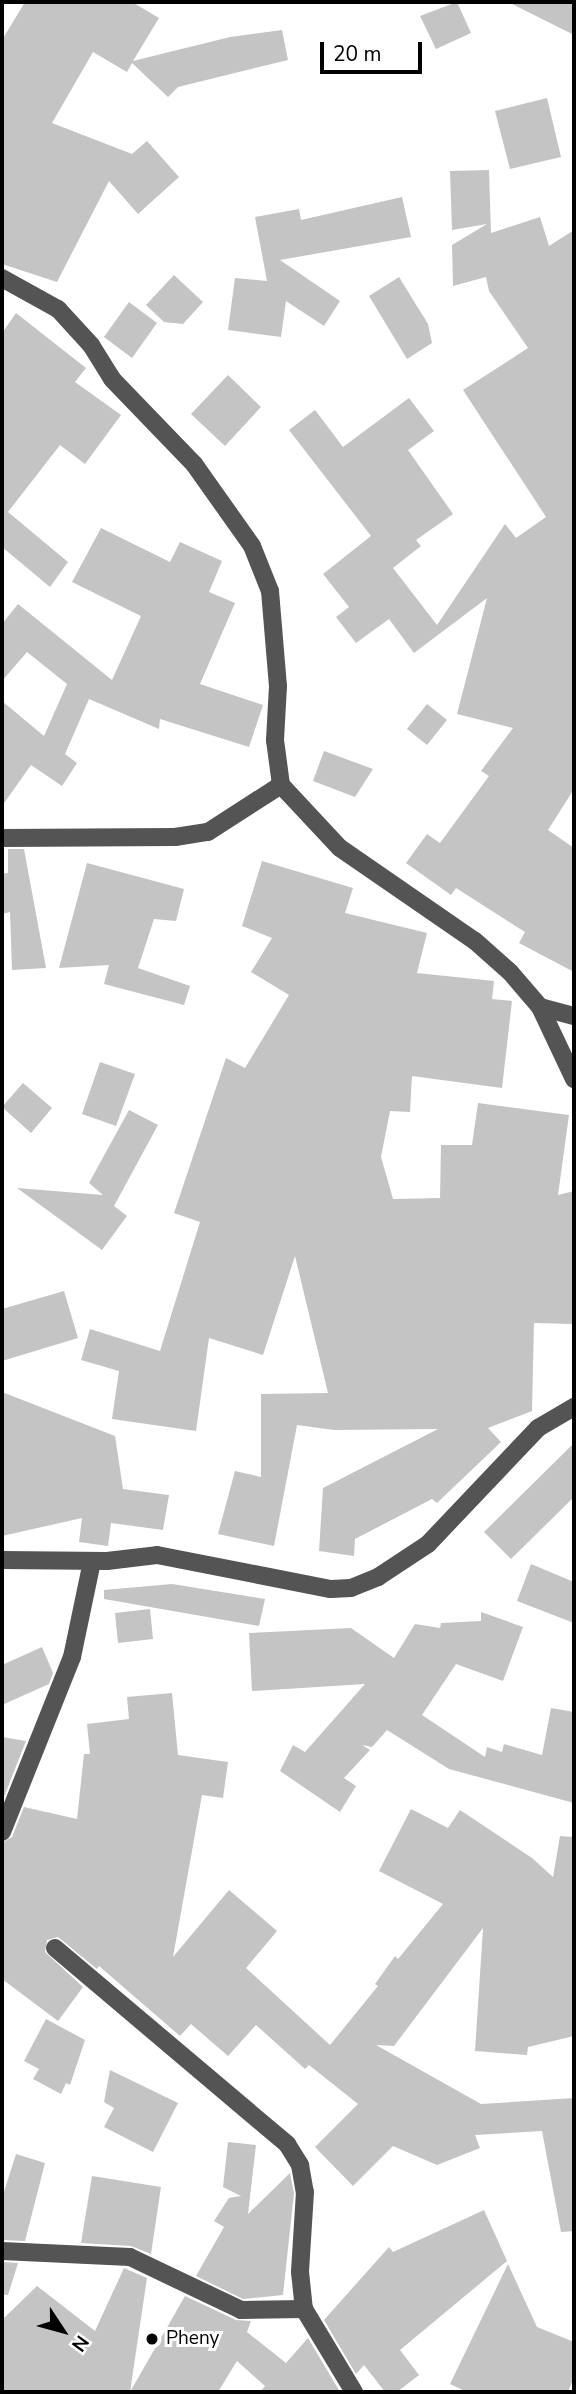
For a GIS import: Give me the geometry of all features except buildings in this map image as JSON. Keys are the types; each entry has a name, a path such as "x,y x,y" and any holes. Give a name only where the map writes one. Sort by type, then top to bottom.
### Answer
{"street":[{"path":"2,278 58,309 91,345 112,379 194,464 252,546 270,591 278,686 275,740 281,785 340,848 475,942 540,1007 574,1079"},
{"path":"2,838 175,837 208,832 281,785"},
{"path":"540,1007 574,1016"},
{"path":"2,1560 92,1561 157,1555 331,1589 351,1588 378,1577 428,1544 538,1428 574,1407"},
{"path":"2,1832 72,1657 92,1561"},
{"path":"55,1948 287,2144 300,2165 305,2192 300,2272 304,2309 354,2392"},
{"path":"2,2251 130,2257 241,2310 304,2309"}],"place":[{"name":"Pheny","path":"152,2339"}]}
